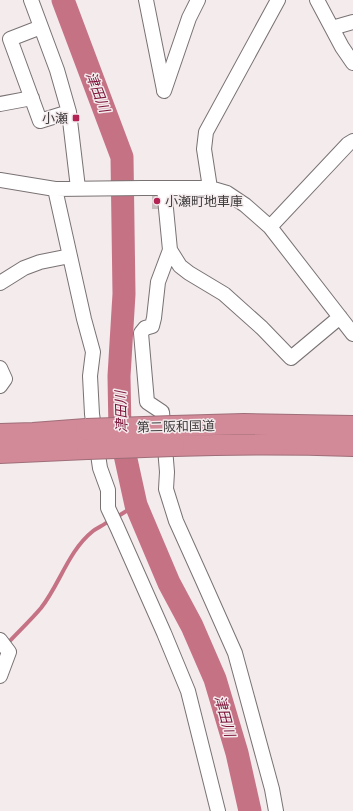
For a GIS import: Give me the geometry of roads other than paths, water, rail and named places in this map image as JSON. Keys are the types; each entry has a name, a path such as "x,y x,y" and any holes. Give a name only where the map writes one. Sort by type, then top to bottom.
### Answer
{"highway":[{"name":"第二阪和国道","path":"0,434 33,433 86,428 244,424 353,426"},
{"name":"第二阪和国道","path":"0,453 174,446 288,444 353,446"}],"street":[{"path":"32,0 57,70 69,112 78,188"},
{"path":"146,0 164,91 189,18 198,0"},
{"path":"210,188 204,149 206,132 278,0"},
{"path":"317,0 342,47 353,64"},
{"path":"332,28 353,22"},
{"path":"41,27 10,39 40,121 69,112"},
{"path":"0,104 32,98"},
{"path":"270,227 348,144 353,141"},
{"path":"0,180 56,189 210,188 227,193 245,204 270,227 353,334"},
{"path":"164,188 170,250 158,282 152,326 144,328 141,333 147,402 162,412 168,472 166,489 176,521 235,653 272,789 276,811"},
{"path":"56,189 84,319 93,352 90,376 92,414 100,468 108,490 108,508 164,633 188,691 218,811"},
{"path":"170,250 180,266 188,274 224,294 262,328 291,358 340,317"},
{"path":"0,284 24,268 40,262 70,256"},
{"path":"0,368 5,379 0,386"},
{"path":"0,676 9,652 3,644"}],"waterway":[{"name":"津田川","path":"63,0 122,157 124,294 119,376 120,432 136,505 169,583 192,626 215,679 237,753 250,811"},
{"path":"120,515 136,505"},
{"path":"7,644 48,599 71,558 84,539 106,523"}],"place":[{"name":"小瀬","path":"76,118"},
{"name":"小瀬町地車庫","path":"157,201"}]}
